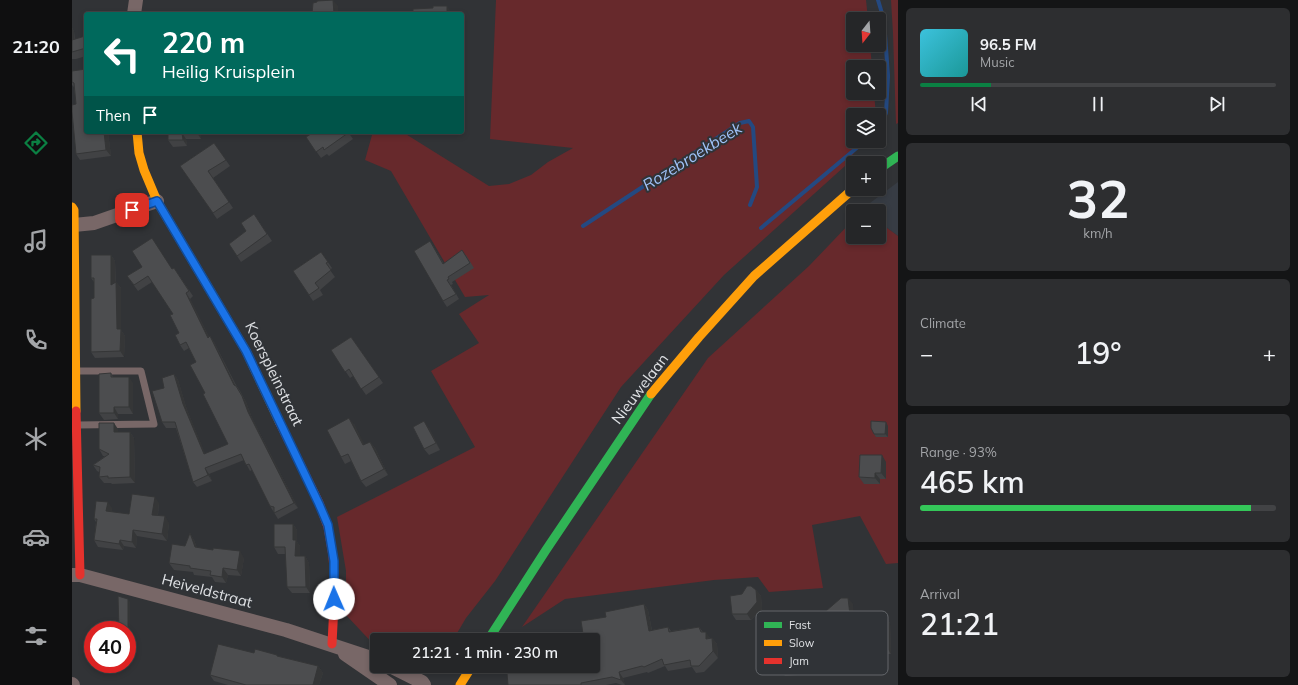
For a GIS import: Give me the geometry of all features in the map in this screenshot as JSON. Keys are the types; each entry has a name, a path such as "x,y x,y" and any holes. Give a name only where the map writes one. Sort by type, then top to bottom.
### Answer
{"street":[{"path":"134,12 136,0"},
{"name":"Koerspleinstraat","path":"137,134 139,153 144,170 157,201 246,351 328,525 334,561 332,644"},
{"path":"886,164 898,156"},
{"name":"Nieuwelaan","path":"493,633 646,399 754,276 846,194"},
{"path":"74,225 94,223 157,201"},
{"path":"72,207 74,210 74,375 76,425 74,443 76,575"},
{"name":"Heiveldstraat","path":"76,575 286,630 370,658"},
{"name":"Heiveldstraat","path":"332,644 390,685"},
{"path":"404,673 422,682 424,685"},
{"path":"460,685 468,673"}],"lane":[{"path":"74,375 141,371 154,424 76,425"}],"shaded area":[{"path":"496,0 866,0 867,12 846,12 846,52 871,52 871,60 846,60 846,100 875,100 875,108 846,108 846,148 857,148 852,156 846,156 845,166 724,275 621,387 495,581 466,618 457,633 370,633 370,641 346,615 346,571 337,517 475,447 431,371 479,343 459,314 489,295 465,297 391,171 365,160 372,135 406,134 489,186 509,184 531,175 548,162 573,148 490,139"},
{"path":"891,0 898,0 898,123 896,124 893,33"},
{"path":"898,182 898,236 886,227 886,204 869,204 879,196 886,196 886,191"},
{"path":"846,227 846,244 886,244 886,227 898,236 898,563 886,564 860,516 812,525 823,588 769,592 758,577 714,580 565,599 522,627 708,358 809,266"}],"building":[{"path":"333,0 334,12 312,12 313,3 317,1"},
{"path":"433,6 447,6 447,12 413,12 413,9 433,8"},
{"path":"84,36 84,49 72,52 72,40"},
{"path":"84,69 84,134 104,134 106,150 76,154 72,105 76,104 74,83 72,82 72,71"},
{"path":"168,134 182,134 183,140 168,140"},
{"path":"311,134 347,134 324,150 323,147 316,152 306,137"},
{"path":"214,143 226,160 208,171 229,202 213,213 180,166"},
{"path":"254,214 267,234 237,256 229,244 246,231 241,223"},
{"path":"152,238 172,269 174,268 189,291 186,293 208,338 210,336 234,385 242,396 248,412 294,503 274,513 274,507 270,506 249,464 246,465 241,454 205,468 208,475 193,482 175,422 162,422 152,391 164,388 162,378 174,374 183,404 204,454 228,444 203,394 205,393 190,365 196,362 186,342 180,345 175,335 179,333 170,315 173,314 148,276 134,285 127,276 142,267 132,251"},
{"path":"430,241 443,264 462,250 470,263 448,277 449,279 447,280 456,294 443,301 414,251"},
{"path":"321,252 328,262 326,263 331,270 315,283 319,288 309,295 293,271"},
{"path":"91,255 111,255 111,285 116,282 117,329 121,329 120,351 91,352 91,299 94,298 94,278 91,278"},
{"path":"351,337 379,377 361,389 349,369 345,372 331,350"},
{"path":"111,373 111,377 129,377 129,407 114,407 114,413 99,413 99,374"},
{"path":"349,418 363,445 370,442 384,469 361,481 348,454 341,457 327,430"},
{"path":"424,421 436,443 424,449 413,427"},
{"path":"871,421 886,422 885,434 874,434 871,428"},
{"path":"99,423 114,423 114,432 130,432 130,477 99,477 100,467 93,465 109,454 99,449"},
{"path":"860,455 882,455 881,473 875,473 875,478 859,477"},
{"path":"132,494 155,497 152,515 165,516 162,534 133,530 132,542 120,540 119,544 94,540 97,519 94,519 96,501 108,502 106,511 129,514"},
{"path":"274,524 293,524 293,540 296,540 295,556 305,556 306,587 287,587 285,547 274,547"},
{"path":"190,533 195,547 213,550 213,548 240,551 237,570 223,568 222,577 210,575 211,571 169,563 172,544 185,546"},
{"path":"747,586 751,586 756,590 757,602 747,614 732,614 730,596 742,594"},
{"path":"118,596 128,599 128,621 119,621"},
{"path":"841,598 848,598 850,611 826,611"},
{"path":"644,604 649,631 668,627 669,632 699,627 701,632 706,632 706,639 712,638 713,651 699,666 691,666 690,660 664,665 662,659 644,667 642,666 619,672 621,680 612,677 581,683 581,685 508,685 507,673 600,673 600,633 583,633 581,621 606,617 605,612"},
{"path":"218,644 254,653 255,649 318,666 313,685 246,685 210,675"}],"waterway":[{"name":"Rozebroekbeek","path":"878,0 884,20 888,76 886,113"},
{"name":"Rozebroekbeek","path":"583,226 740,123 749,121 753,127 757,187 750,205"},
{"name":"Rozebroekbeek","path":"761,228 857,148"}],"traffic: fast":[{"path":"886,164 898,156"},
{"path":"493,633 546,550 651,394"}],"traffic: slow":[{"path":"137,134 139,153 144,170 157,201 246,351 280,423"},
{"path":"651,394 699,337 754,276 846,195"},
{"path":"72,207 74,210 76,411"},
{"path":"460,685 468,673"}],"traffic: jam":[{"path":"76,411 80,575"},
{"path":"280,423 319,503 328,527 333,556 335,585 332,644"}],"route":[{"path":"132,210 157,201 168,217 246,351 328,525 334,561 334,599"}]}
